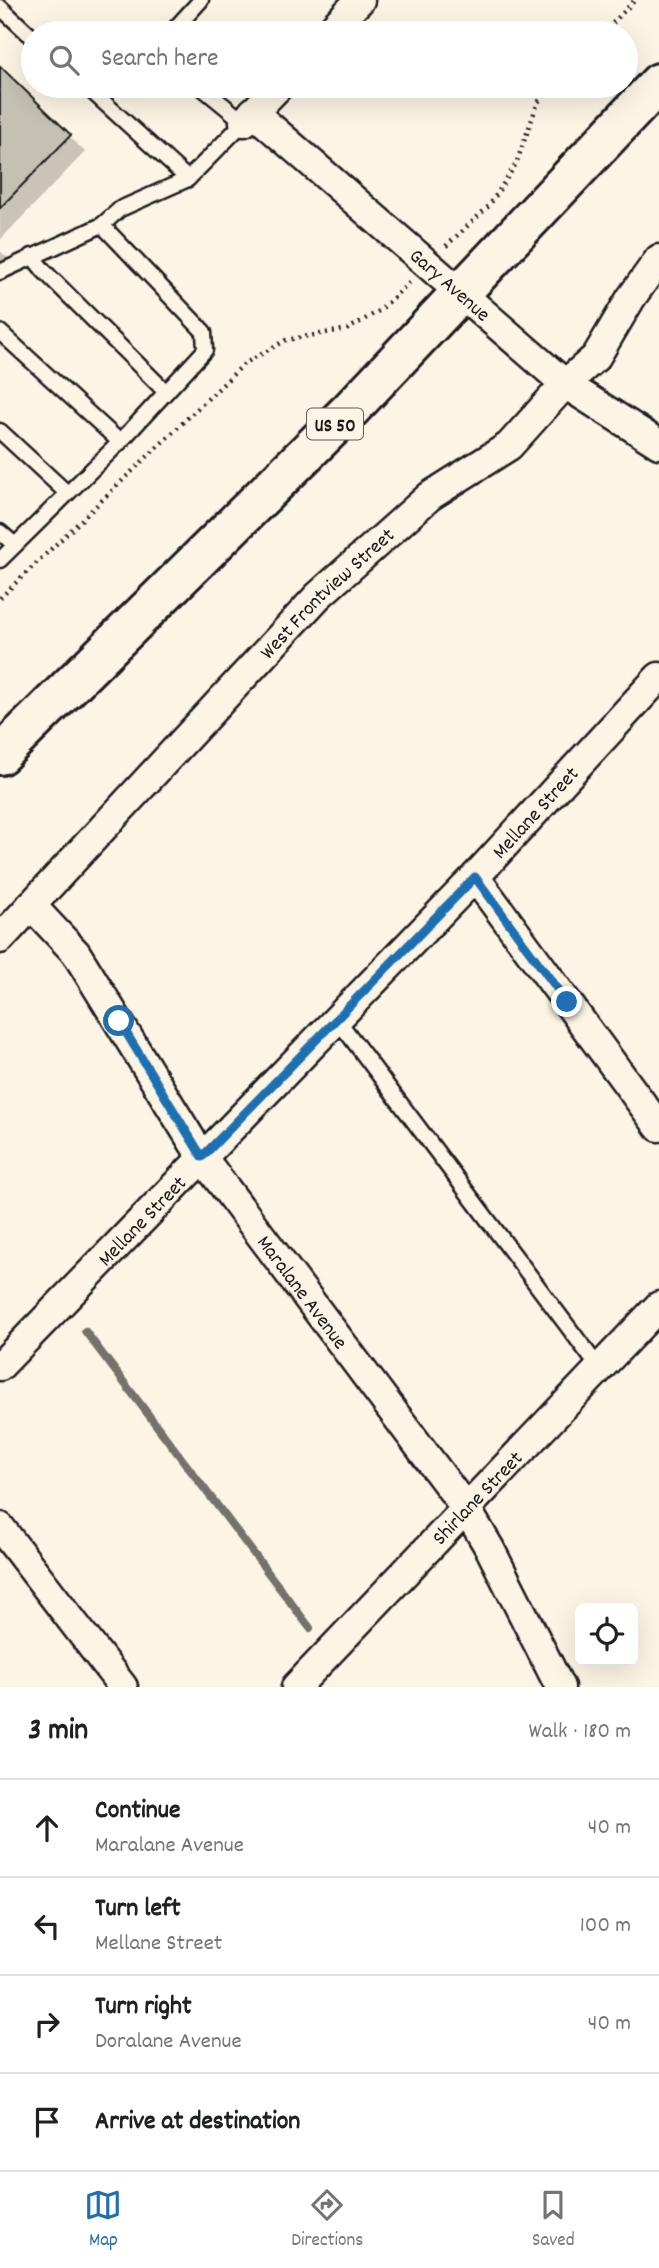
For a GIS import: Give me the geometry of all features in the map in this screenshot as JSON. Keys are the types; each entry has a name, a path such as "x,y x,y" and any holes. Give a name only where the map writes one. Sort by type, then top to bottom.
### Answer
{"highway":[{"name":"US 50","path":"0,755 349,411 659,83"}],"street":[{"path":"340,21 360,0"},
{"path":"248,117 266,98"},
{"name":"Gary Avenue","path":"248,117 460,292 565,384 659,444"},
{"name":"West Frontview Street","path":"0,939 318,596 430,496 509,446 565,384 596,356 631,298 659,259"},
{"name":"Mellane Street","path":"0,1366 475,877 659,677"},
{"path":"475,877 659,1127"},
{"name":"Maralane Avenue","path":"31,905 76,953 202,1157 467,1510 490,1549 560,1687"},
{"name":"Shirlane Street","path":"296,1687 659,1306"},
{"path":"0,1527 123,1687"}],"lane":[{"path":"182,21 201,0"},
{"path":"0,7 21,27"},
{"path":"99,98 187,179"},
{"path":"0,272 102,225 120,209 187,179 248,117 219,98"},
{"path":"0,560 120,442 205,350 204,332 102,225"},
{"path":"32,256 166,392"},
{"path":"0,332 120,442"},
{"path":"0,431 67,493"},
{"path":"0,531 15,545"},
{"path":"337,1019 599,1368"}],"path":[{"path":"615,21 635,0"},
{"path":"452,241 489,205 516,164 537,102 541,98"},
{"path":"0,598 244,365 286,340 348,329 379,311 405,286"}],"building":[{"path":"0,66 21,86 21,98 33,98 71,135 0,208"}],"waterway":[{"path":"85,1331 310,1628"}],"route":[{"path":"119,1021 202,1157 475,877 567,1002"}]}
